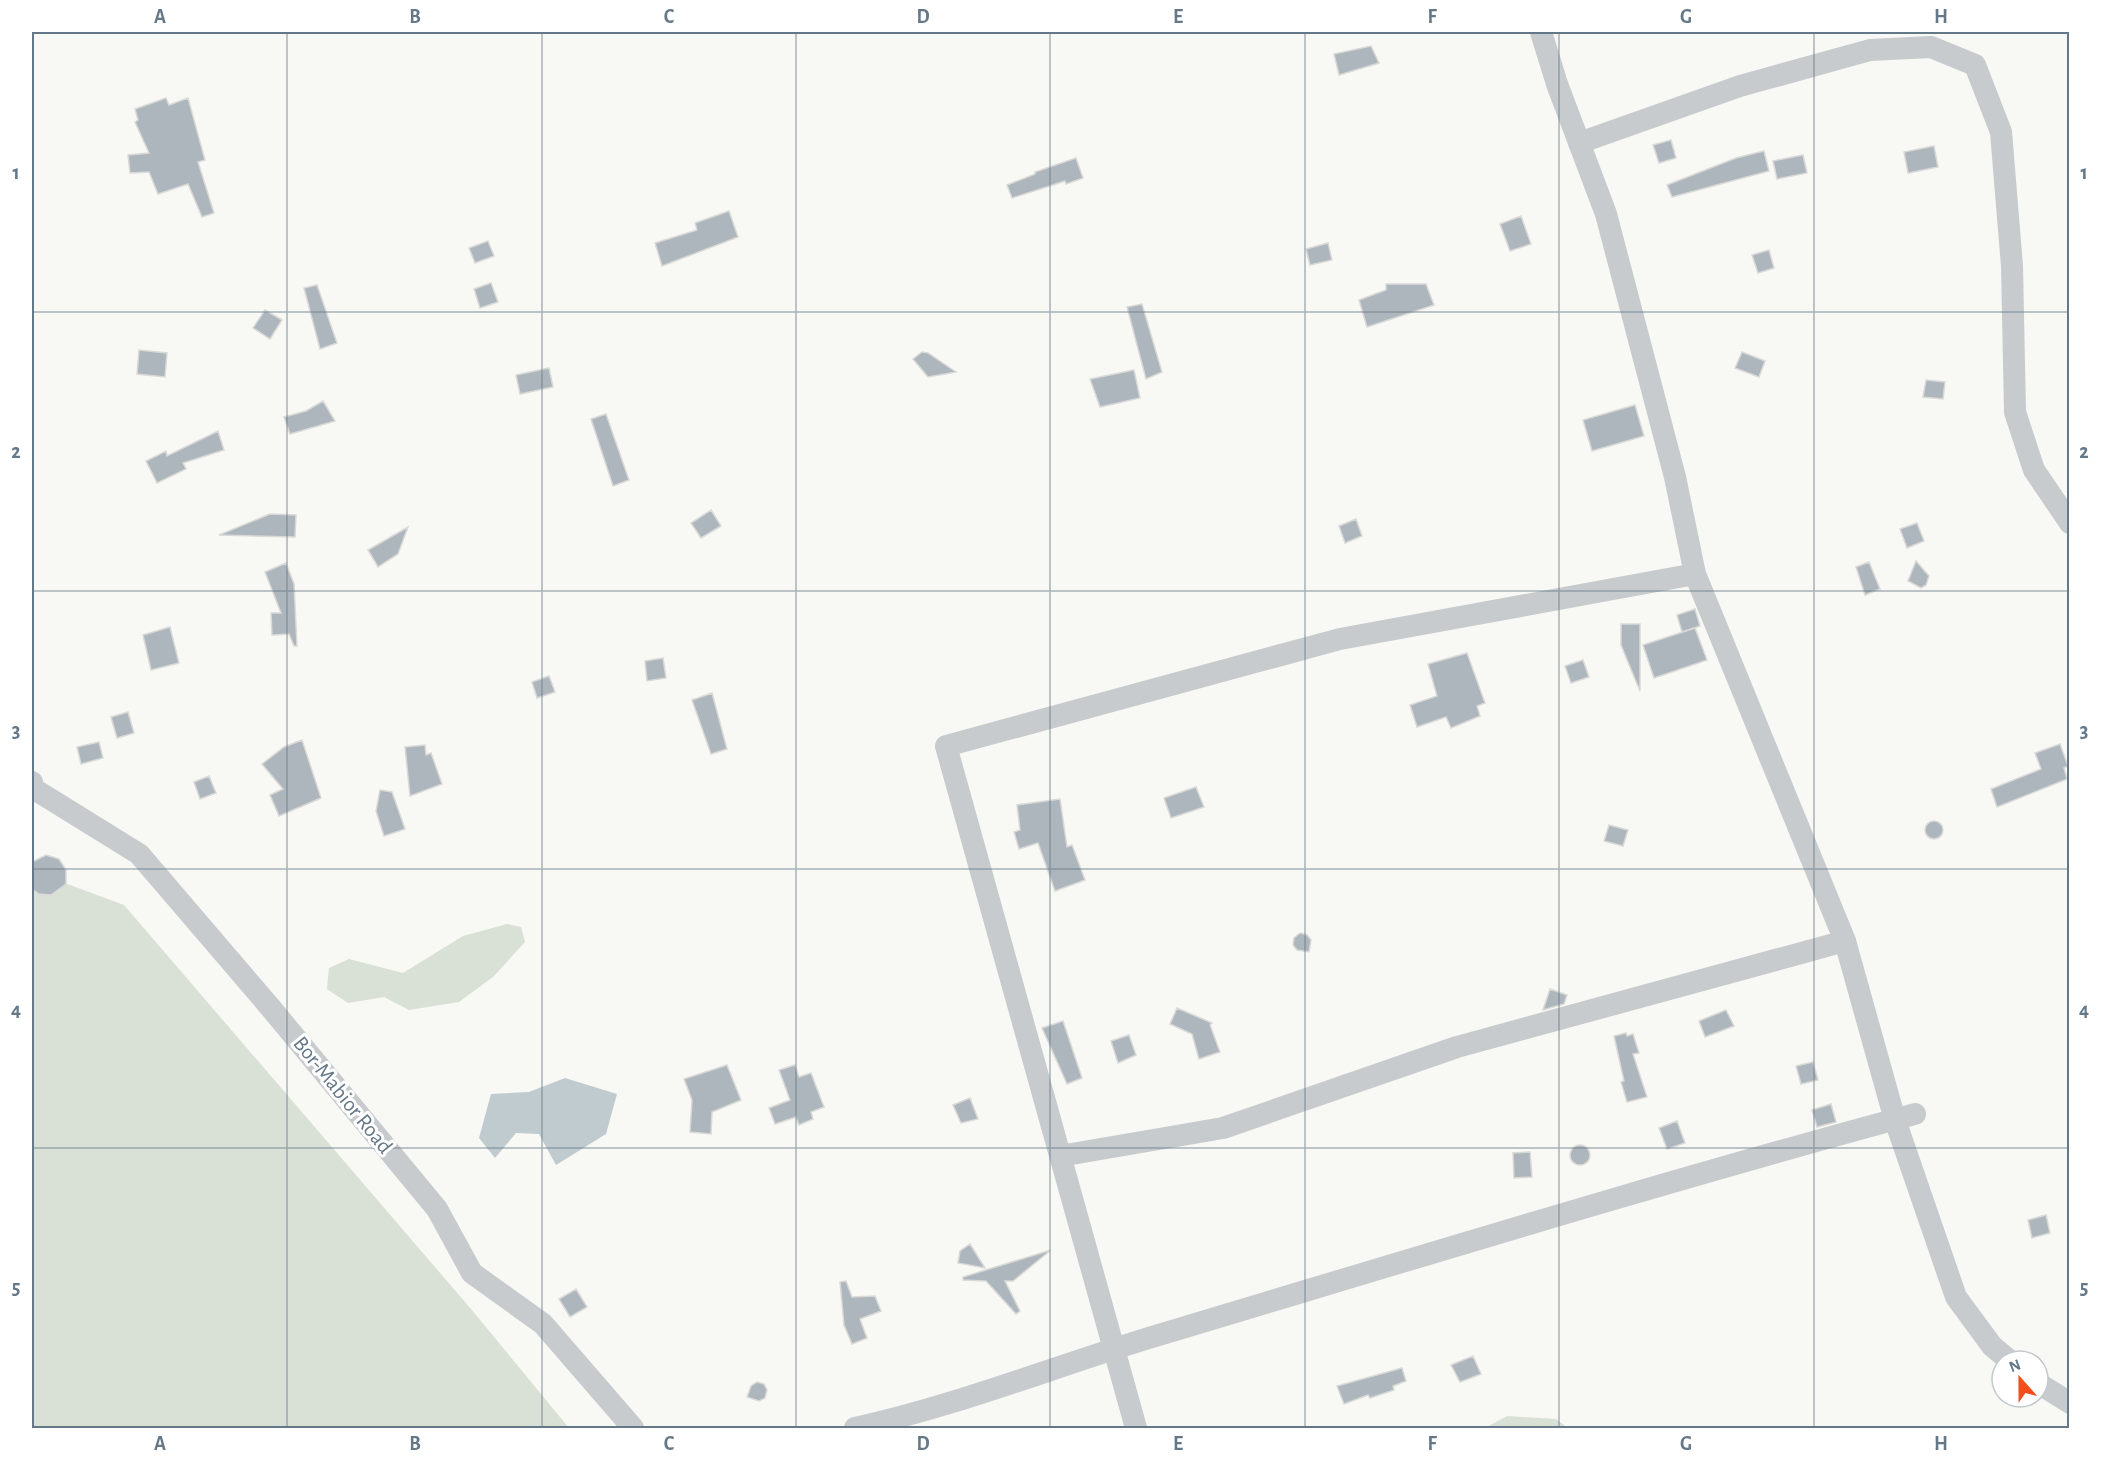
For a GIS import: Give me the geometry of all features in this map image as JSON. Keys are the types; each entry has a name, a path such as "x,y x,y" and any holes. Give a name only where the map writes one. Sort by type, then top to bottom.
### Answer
{"street":[{"path":"1541,32 1606,214 1675,477 1695,574 1845,941 1905,1117 1956,1297 1996,1349"},
{"path":"1579,143 1740,86 1870,50 1931,47 1975,65 2001,132 2012,266 2014,412 2034,470 2070,523"},
{"path":"1136,1428 946,746 1340,639 1695,574"},
{"name":"Bor-Mabior Road","path":"32,782 34,789 139,854 270,1007 436,1209 472,1273 543,1324 633,1428"},
{"path":"1060,1156 1223,1128 1457,1047 1845,941"},
{"path":"855,1428 902,1418 1113,1348 1509,1230 1905,1117"},
{"path":"2050,1390 2070,1403"}],"shaded area":[{"path":"32,871 124,905 471,1309 569,1428 32,1428"},
{"path":"507,924 521,927 525,942 493,977 459,1002 409,1010 384,997 348,1003 327,989 329,968 349,959 403,973 463,936"},
{"path":"565,1078 617,1094 606,1134 556,1165 539,1134 516,1133 495,1158 479,1138 491,1094 529,1092"},
{"path":"1507,1416 1556,1419 1568,1428 1485,1428"}],"building":[{"path":"1371,46 1379,63 1339,75 1334,54"},
{"path":"166,98 169,105 188,98 205,160 198,162 214,213 202,217 188,184 158,194 149,172 130,173 128,155 149,153 135,122 138,120 135,109"},
{"path":"1671,140 1676,158 1659,163 1653,145"},
{"path":"1934,146 1938,167 1908,173 1904,152"},
{"path":"1764,151 1769,171 1672,197 1667,185 1736,158"},
{"path":"1803,155 1807,173 1777,179 1773,161"},
{"path":"1076,158 1083,178 1066,184 1065,181 1012,198 1007,185 1035,174 1035,172"},
{"path":"729,211 738,237 662,266 655,243 697,230 695,223"},
{"path":"1521,216 1531,244 1510,251 1500,224"},
{"path":"488,241 494,256 475,263 469,248"},
{"path":"1328,243 1332,260 1310,265 1306,249"},
{"path":"1769,250 1774,268 1758,273 1752,255"},
{"path":"491,283 498,302 480,308 474,289"},
{"path":"1386,284 1426,284 1434,305 1367,327 1359,300 1386,290"},
{"path":"317,285 337,343 320,349 304,288"},
{"path":"1142,304 1162,372 1146,379 1127,307"},
{"path":"265,310 282,320 270,339 253,328"},
{"path":"139,350 167,353 165,377 137,374"},
{"path":"922,352 928,353 956,372 928,377 913,359"},
{"path":"1742,352 1765,361 1759,377 1735,368"},
{"path":"549,368 553,387 520,394 516,375"},
{"path":"1134,370 1140,398 1100,407 1090,379"},
{"path":"1926,380 1945,382 1943,399 1923,397"},
{"path":"323,401 335,421 290,434 284,417 306,411"},
{"path":"1635,405 1644,436 1592,451 1583,420"},
{"path":"606,414 629,480 613,486 591,419"},
{"path":"218,431 224,450 183,463 186,469 157,483 146,461 166,451 167,456"},
{"path":"711,510 721,526 701,538 691,523"},
{"path":"270,514 296,515 295,537 219,535"},
{"path":"1356,519 1362,536 1345,543 1339,526"},
{"path":"1917,523 1924,541 1907,548 1900,529"},
{"path":"408,527 398,554 378,567 368,550"},
{"path":"1916,561 1929,576 1926,585 1921,588 1908,581"},
{"path":"1869,562 1880,589 1865,595 1856,567"},
{"path":"286,563 294,584 297,646 294,646 289,634 272,635 271,613 281,613 265,572"},
{"path":"1695,609 1700,626 1682,632 1677,615"},
{"path":"1621,624 1640,624 1640,691 1621,645"},
{"path":"170,627 179,663 151,670 143,635"},
{"path":"1695,628 1707,660 1654,678 1643,645"},
{"path":"1467,653 1485,703 1477,706 1480,716 1451,728 1446,717 1417,727 1410,705 1437,696 1428,664"},
{"path":"663,658 666,678 647,681 645,661"},
{"path":"1583,660 1589,677 1571,683 1565,666"},
{"path":"549,676 555,692 537,698 532,682"},
{"path":"712,693 727,749 711,754 692,700"},
{"path":"128,712 134,733 117,738 111,717"},
{"path":"302,740 321,798 279,816 270,795 283,789 262,764 284,747"},
{"path":"99,742 103,758 81,764 77,747"},
{"path":"2060,744 2068,766 2064,768 2067,779 1997,807 1991,789 2041,769 2035,753"},
{"path":"425,745 426,755 431,753 442,784 410,796 405,747"},
{"path":"209,776 216,793 200,799 194,782"},
{"path":"1196,787 1204,807 1171,818 1164,798"},
{"path":"380,790 392,792 405,829 384,836 376,811"},
{"path":"1060,799 1067,847 1072,845 1085,880 1055,891 1038,843 1019,849 1014,832 1020,830 1017,805"},
{"path":"1930,821 1938,821 1943,826 1941,837 1930,839 1925,834 1925,826"},
{"path":"1609,825 1628,830 1623,846 1604,841"},
{"path":"46,855 59,859 66,870 66,884 51,895 39,894 32,889 32,862"},
{"path":"1300,933 1307,935 1311,940 1309,952 1297,950 1293,945 1294,938"},
{"path":"1550,989 1567,995 1564,1004 1543,1010"},
{"path":"1177,1008 1212,1023 1210,1025 1220,1052 1199,1059 1192,1034 1170,1024"},
{"path":"1726,1010 1734,1026 1705,1037 1699,1021"},
{"path":"1063,1021 1082,1078 1067,1084 1042,1028"},
{"path":"1626,1033 1627,1036 1633,1034 1639,1053 1633,1054 1647,1097 1627,1102 1621,1082 1624,1081 1614,1036"},
{"path":"1129,1035 1136,1055 1118,1063 1111,1041"},
{"path":"1813,1062 1818,1080 1801,1084 1796,1066"},
{"path":"727,1065 741,1100 712,1112 711,1134 690,1132 692,1100 684,1079"},
{"path":"795,1065 799,1077 811,1073 824,1107 811,1112 813,1119 799,1125 796,1117 775,1124 769,1108 790,1100 779,1070"},
{"path":"970,1098 978,1119 961,1123 953,1105"},
{"path":"1831,1104 1836,1122 1817,1127 1812,1110"},
{"path":"1677,1121 1685,1143 1667,1149 1659,1128"},
{"path":"1580,1145 1587,1148 1590,1155 1587,1162 1580,1165 1573,1162 1570,1155 1573,1148"},
{"path":"1530,1152 1532,1177 1514,1178 1513,1153"},
{"path":"2046,1215 2050,1233 2032,1238 2028,1220"},
{"path":"970,1244 985,1268 958,1263 960,1251"},
{"path":"1051,1250 1013,1281 1005,1281 1020,1311 1016,1314 986,1281 963,1280 963,1277"},
{"path":"846,1281 852,1297 875,1296 881,1311 860,1319 867,1338 852,1344 844,1325 840,1282"},
{"path":"576,1289 587,1307 570,1317 559,1299"},
{"path":"1473,1356 1481,1374 1460,1382 1451,1365"},
{"path":"1402,1368 1406,1381 1393,1386 1394,1390 1370,1398 1368,1395 1344,1404 1337,1386"},
{"path":"757,1382 764,1384 767,1390 765,1398 759,1401 747,1397 751,1386"}]}
